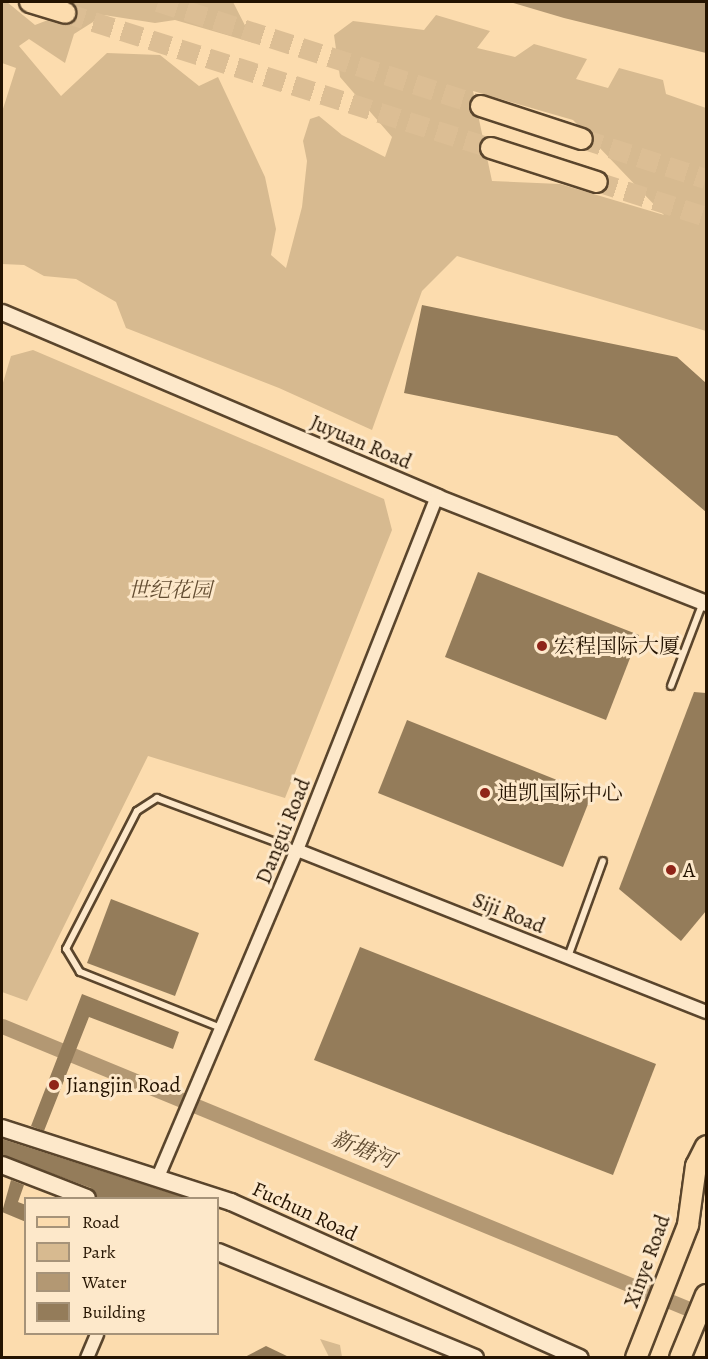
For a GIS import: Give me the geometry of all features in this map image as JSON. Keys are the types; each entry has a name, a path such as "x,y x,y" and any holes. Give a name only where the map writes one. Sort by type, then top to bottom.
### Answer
{"main road":[{"path":"30,2 65,13"},
{"path":"481,106 582,139"},
{"path":"491,148 597,182"},
{"name":"Fuchun Road","path":"2,1128 216,1197"},
{"name":"Xinye Road","path":"636,1358 688,1225 696,1166 706,1146"},
{"path":"2,1165 84,1197"},
{"path":"688,1225 706,1189"},
{"name":"Fuchun Road","path":"219,1198 580,1358"},
{"path":"219,1252 474,1358"},
{"path":"684,1349 706,1295"}],"street":[{"name":"Juyuan Road","path":"2,312 437,497 705,603"},
{"name":"Dangui Road","path":"158,1177 297,850 437,497"},
{"name":"Siji Road","path":"297,850 706,1012"},
{"path":"87,1358 97,1335"}],"lane":[{"path":"670,686 705,603"},
{"path":"221,1028 80,972 66,949 137,811 157,798 297,850"},
{"path":"568,958 603,861"}],"green space":[{"path":"2,2 7,2 35,25 74,10 72,2 233,2 254,43 175,20 155,23 104,15 74,34 65,63 29,39 19,46 61,96 107,53 160,55 199,86 218,77 265,177 276,229 271,255 286,268 302,207 307,161 303,141 310,119 319,116 342,135 385,157 392,137 340,77 334,35 353,21 424,30 436,15 490,31 477,48 515,57 534,44 587,59 576,79 608,88 619,68 663,80 666,94 706,108 706,331 457,256 422,291 372,430 279,388 126,328 116,302 76,279 44,276 24,265 2,264 2,112 16,68 2,63","holes":["473,91 573,120 664,215 560,184 492,181"]},
{"name":"世纪花园","path":"33,350 384,499 392,530 285,798 148,756 27,1001 2,992 2,386 11,356"},
{"path":"320,1339 340,1345 342,1357 329,1357"}],"water":[{"path":"510,2 706,2 706,53 564,18"}],"building":[{"path":"422,305 677,357 706,383 706,512 617,436 404,393"},
{"name":"宏程国际大厦","path":"478,572 639,635 606,720 445,657"},
{"path":"694,692 706,693 706,911 681,941 619,889"},
{"name":"迪凯国际中心","path":"407,720 592,794 563,867 378,793"},
{"path":"111,899 199,933 175,996 87,963"},
{"path":"360,947 656,1064 613,1175 314,1060"},
{"path":"82,994 179,1032 173,1049 89,1017 44,1131 31,1126"},
{"path":"2,1139 183,1197 96,1197 91,1188 2,1155"},
{"path":"11,1180 24,1185 18,1202 24,1204 24,1221 2,1212"},
{"path":"266,1346 291,1358 243,1358"}],"waterway":[{"name":"新塘河","path":"2,1026 706,1316"}],"tunnel":[{"path":"158,2 481,106"},
{"path":"65,13 491,148"},
{"path":"582,139 706,179"},
{"path":"597,182 706,217"}],"place":[{"name":"宏程国际大厦","path":"542,646"},
{"name":"迪凯国际中心","path":"485,793"},
{"name":"A","path":"671,870"},
{"name":"Jiangjin Road","path":"54,1085"}]}
